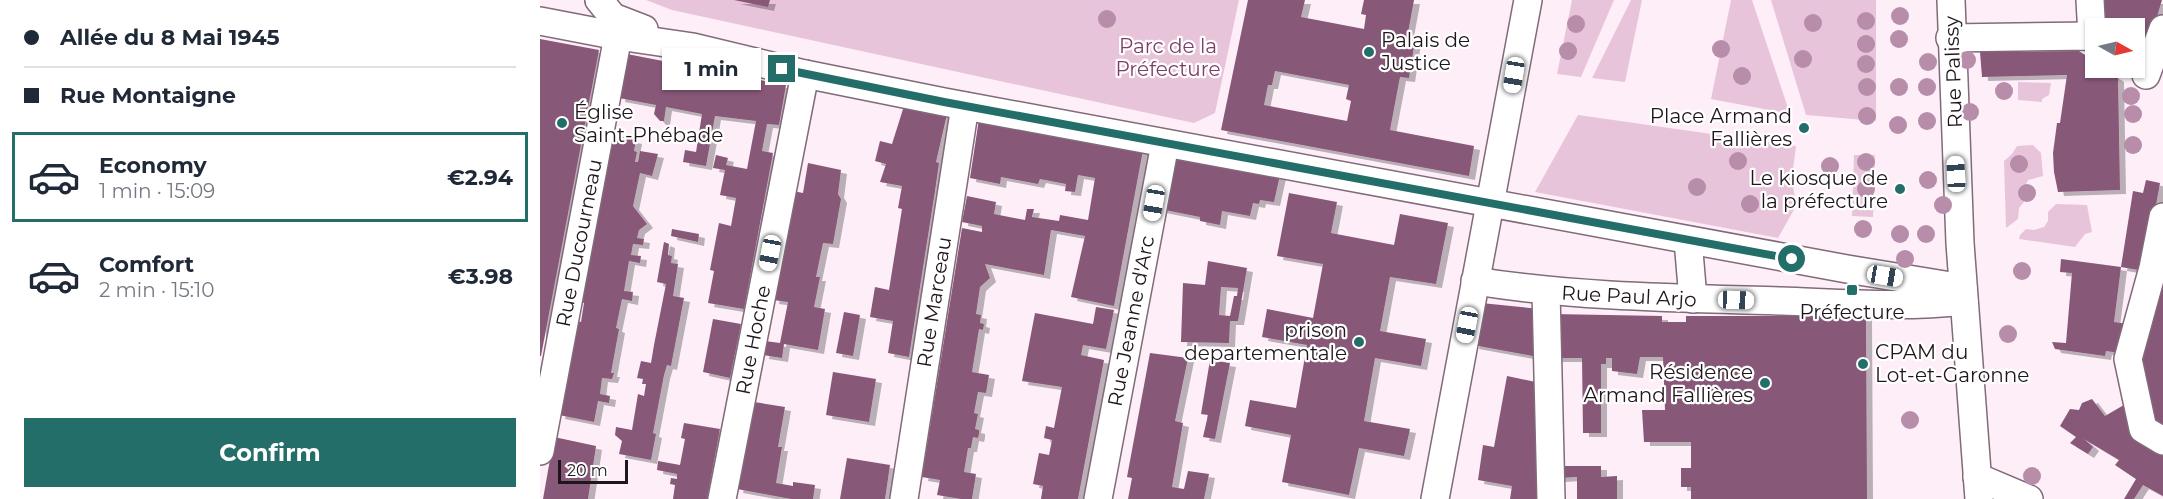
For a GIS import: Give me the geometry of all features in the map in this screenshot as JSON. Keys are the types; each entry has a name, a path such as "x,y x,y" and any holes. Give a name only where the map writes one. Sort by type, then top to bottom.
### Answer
{"street":[{"path":"599,0 613,17 693,47"},
{"path":"1434,499 1528,0"},
{"name":"Rue Palissy","path":"1951,0 1950,38 1964,294 1978,488"},
{"path":"2090,0 2091,18"},
{"path":"540,21 693,47 805,74 965,106 1847,269 1964,294"},
{"path":"2148,78 2163,29"},
{"name":"Rue Ducourneau","path":"540,451 618,36"},
{"path":"1950,38 2085,37"},
{"name":"Rue Hoche","path":"722,499 805,74"},
{"name":"Rue Marceau","path":"904,499 965,106"},
{"name":"Rue Jeanne d'Arc","path":"1098,499 1165,144"},
{"path":"2163,217 2153,268 2128,359 2143,429 2163,441"},
{"path":"1688,240 1693,299"},
{"name":"Rue Paul Arjo","path":"1475,281 1546,292 1693,299 1946,303 1964,294"},
{"path":"1546,292 1551,499"},
{"path":"1978,488 2030,499"}],"green space":[{"name":"Parc de la Préfecture","path":"646,0 1239,0 1215,113 1194,123 672,10"},
{"path":"1572,0 1614,0 1581,77 1557,74"},
{"path":"1631,0 1642,0 1625,82 1592,78"},
{"path":"1731,0 1752,0 1790,114 1711,99"},
{"path":"1771,0 1876,0 1876,121 1806,115"},
{"path":"2018,82 2051,83 2049,95 2042,99 2042,102 2018,100"},
{"path":"1578,115 1796,146 1792,178 1796,206 1778,238 1535,192"},
{"path":"2033,145 2041,153 2043,176 2028,180 2023,190 2024,202 2019,208 2018,219 2006,228 2004,161 2017,146"},
{"path":"1854,155 1875,155 1873,217 1852,216"},
{"path":"2056,204 2087,205 2092,232 2085,234 2075,247 2019,239 2026,229 2034,230 2044,227 2048,221 2048,212"}],"building":[{"path":"734,0 770,0 768,7"},
{"path":"1248,0 1305,0 1301,17 1364,29 1366,15 1361,14 1364,0 1414,0 1407,38 1415,40 1409,78 1400,77 1390,130 1474,146 1469,176 1221,130","holes":["1275,71 1349,85 1346,99 1351,101 1347,121 1264,105 1268,85 1272,85"]},
{"path":"2103,0 2162,0 2149,54 2145,51 2145,18 2105,18"},
{"path":"540,39 599,50 541,356 540,356"},
{"path":"2079,51 2085,55 2085,78 2118,78 2120,190 2058,192 2053,153 2067,75 1982,77 1980,52"},
{"path":"627,54 786,85 779,125 767,124 762,151 773,153 744,309 708,303 714,271 710,270 719,223 731,226 736,198 720,195 725,170 713,168 716,155 728,158 726,165 747,169 756,121 715,116 706,166 683,162 685,150 696,152 702,114 666,107 664,121 660,121 654,114 656,105 619,98"},
{"path":"904,106 947,114 936,162 939,163 909,357 888,353 893,321 870,317 875,287 889,290 902,209 898,208 902,186 880,182 886,164 875,161 880,141 892,144"},
{"path":"979,119 1143,150 1114,306 1071,297 1085,236 1051,230 1044,275 985,264 990,278 980,287 976,314 981,315 980,323 984,324 983,330 979,329 972,372 989,375 986,393 978,392 974,413 978,414 975,429 979,430 979,434 978,438 973,437 971,448 968,448 964,472 976,474 972,499 961,499 937,495 940,480 922,477 962,228 982,232 982,226 962,222 967,196 996,202 994,214 1025,220 1027,209 1034,209 1032,217 1059,221 1060,215 1088,220 1095,178 1078,175 1075,192 1065,191 1066,184 1040,179 1038,184 1001,177 1000,184 970,178"},
{"path":"612,135 636,140 635,162 638,162 640,151 658,154 652,176 640,173 633,206 647,224 639,230 637,238 644,239 643,245 633,244 631,255 641,256 640,263 629,261 624,291 633,292 632,301 622,299 611,373 614,373 612,379 602,378 600,394 610,396 609,403 598,401 594,422 559,415 577,321 581,322 584,303 580,302"},
{"path":"1171,155 1280,175 1274,202 1260,200 1259,204 1253,203 1250,216 1222,211 1220,225 1200,221 1200,217 1160,209"},
{"path":"808,163 841,170 838,194 841,199 833,244 823,243 816,277 820,277 814,307 825,309 818,350 784,344 782,358 763,355 765,341 780,343 788,302 773,300 793,191 803,193"},
{"path":"2146,180 2160,183 2144,271 2121,267 2133,191 2143,193"},
{"name":"prison departementale","path":"1289,193 1337,202 1331,233 1394,245 1400,214 1448,223 1436,284 1390,277 1380,331 1426,339 1421,366 1375,358 1364,421 1410,429 1404,456 1359,448 1349,495 1282,482 1291,435 1245,426 1250,400 1296,408 1307,345 1262,337 1267,309 1313,318 1323,264 1277,256"},
{"path":"672,229 699,234 698,242 671,236"},
{"path":"664,242 669,244 668,255 672,256 671,263 678,264 673,296 684,298 671,366 667,365 664,375 653,433 656,434 651,460 619,454 622,441 615,435 616,427 632,430 638,394 644,396 646,384 642,384 643,379 637,378 641,361 651,363 666,284 657,282"},
{"path":"2061,259 2121,267 2114,322 2128,324 2120,353 2106,351 2105,356 2055,349 2052,342 2066,343 2072,273 2060,272"},
{"path":"1208,261 1247,268 1238,321 1230,321 1229,343 1181,342 1183,283 1205,285","holes":["1221,287 1238,288 1230,316 1219,315"]},
{"path":"2163,267 2163,432 2151,425 2138,353"},
{"path":"1481,303 1540,309 1538,357 1473,345"},
{"path":"1096,307 1114,310 1106,349 1083,345 1081,355 1104,360 1078,499 1041,499 1043,486 1033,484 1039,453 1049,455 1052,440 1044,438 1046,426 1054,428 1062,387 1022,381 1035,313 1093,324"},
{"path":"844,312 860,315 853,356 836,353"},
{"name":"Résidence Armand Fallières","path":"1552,314 1662,316 1662,322 1686,322 1686,316 1866,316 1867,499 1691,499 1691,487 1681,487 1681,468 1691,468 1691,442 1644,442 1642,410 1665,410 1663,357 1640,357 1637,374 1612,371 1612,358 1606,358 1606,364 1601,364 1601,433 1583,433 1582,358 1553,358"},
{"path":"713,319 741,324 730,378 703,372"},
{"path":"1150,353 1188,358 1175,421 1183,423 1172,487 1184,489 1188,471 1209,474 1204,499 1128,499 1132,478 1127,477"},
{"path":"1210,360 1230,363 1215,439 1203,437 1208,415 1201,414"},
{"path":"833,372 876,379 869,422 826,415"},
{"path":"1507,376 1545,384 1544,499 1510,499 1512,486 1478,480 1483,445 1494,447"},
{"path":"2092,399 2105,416 2129,402 2163,450 2163,496 2143,485 2134,499 2124,499 2136,479 2115,465 2119,460 2084,439 2093,447 2088,454 2070,443 2076,437 2060,426 2070,409 2079,410 2082,403"},
{"path":"754,402 785,407 778,447 782,447 776,483 793,486 793,482 815,485 813,499 791,499 737,489"},
{"path":"684,423 720,429 707,499 673,499 675,485 670,484 671,478 677,479 677,474 657,470 658,461 680,465 685,439 681,438"},
{"path":"554,437 596,446 588,499 543,499"},
{"path":"847,458 890,465 885,499 840,499"},
{"path":"1558,466 1601,466 1601,477 1617,476 1617,499 1577,499 1577,477 1558,478"}],"place":[{"name":"Palais de Justice","path":"1369,52"},
{"name":"Église Saint-Phébade","path":"562,123"},
{"name":"Place Armand Fallières","path":"1804,128"},
{"name":"Le kiosque de la préfecture","path":"1900,189"},
{"name":"Préfecture","path":"1852,290"},
{"name":"prison departementale","path":"1359,342"},
{"name":"CPAM du Lot-et-Garonne","path":"1863,364"},
{"name":"Résidence Armand Fallières","path":"1765,383"}],"route":[{"path":"782,69 1165,144 1792,259"}]}
